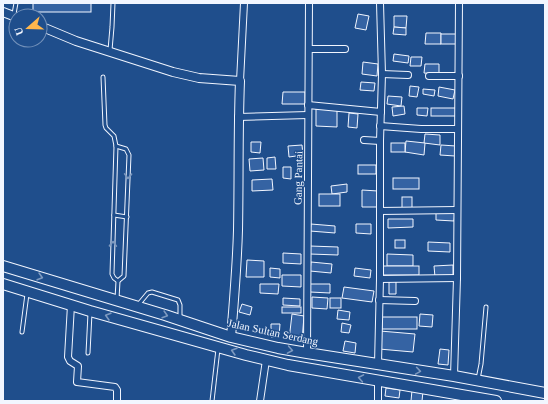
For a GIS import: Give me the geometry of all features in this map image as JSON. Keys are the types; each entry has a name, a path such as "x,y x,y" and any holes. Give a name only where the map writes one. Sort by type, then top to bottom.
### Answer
{"highway":[{"name":"Jalan Sultan Serdang","path":"3,266 137,306 231,337 278,348 454,376 545,393"},
{"path":"3,284 90,311 266,360 304,369 496,401"}],"street":[{"path":"231,337 238,231 238,117 244,3"},
{"name":"Gang Pantai","path":"307,353 308,3"},
{"path":"378,364 380,279 380,126 382,74 380,3"},
{"path":"454,376 457,278 459,3"},
{"path":"48,29 76,41 186,76 240,81"},
{"path":"309,49 345,48"},
{"path":"382,74 408,75"},
{"path":"429,76 459,76"},
{"path":"308,105 381,112"},
{"path":"238,117 308,115"},
{"path":"380,126 426,129 458,129"},
{"path":"364,140 380,141"},
{"path":"380,211 457,210"},
{"path":"380,279 457,278"},
{"path":"379,300 415,301"},
{"path":"71,305 68,357 70,362 78,366 77,382 115,386 117,390 117,401"},
{"path":"260,401 266,360"},
{"path":"378,382 378,401"}],"lane":[{"path":"110,52 113,3"},
{"path":"103,77 105,124 106,128 113,135 116,146 112,274 118,281"},
{"path":"116,146 126,149 129,155 124,276 118,281 117,300"},
{"path":"114,215 127,217"},
{"path":"22,332 28,292"},
{"path":"137,306 148,293 152,292 178,300 180,305 180,320"},
{"path":"478,381 486,307"},
{"path":"88,353 90,311"},
{"path":"212,401 218,347"}],"building":[{"path":"33,3 91,3 91,12 48,12 48,8 33,8"},
{"path":"358,14 369,16 366,30 355,28"},
{"path":"394,16 407,16 406,28 394,27"},
{"path":"394,27 406,28 406,35 393,34"},
{"path":"426,33 441,33 441,44 425,44"},
{"path":"441,34 459,34 459,44 441,44"},
{"path":"394,54 409,56 408,63 393,61"},
{"path":"411,57 422,57 421,66 410,66"},
{"path":"363,62 378,64 377,76 362,74"},
{"path":"425,64 439,64 439,74 424,73"},
{"path":"361,82 375,83 374,91 360,90"},
{"path":"410,86 419,87 417,97 409,96"},
{"path":"439,87 455,90 453,99 438,96"},
{"path":"423,89 435,90 434,96 423,94"},
{"path":"283,92 305,92 305,104 282,104"},
{"path":"388,96 402,97 401,106 387,104"},
{"path":"404,106 405,114 393,116 392,107"},
{"path":"417,108 428,108 427,116 417,115"},
{"path":"431,108 456,108 456,116 431,116"},
{"path":"316,109 337,110 337,127 316,126"},
{"path":"349,113 358,114 357,128 348,127"},
{"path":"425,134 440,135 440,145 424,143"},
{"path":"406,141 425,143 424,155 405,152"},
{"path":"251,142 261,142 260,153 251,152"},
{"path":"391,143 405,143 405,152 391,152"},
{"path":"302,145 303,155 289,157 288,146"},
{"path":"441,145 456,146 455,156 440,155"},
{"path":"275,157 276,169 267,169 267,158"},
{"path":"263,158 264,170 250,171 249,159"},
{"path":"358,165 376,165 376,174 358,174"},
{"path":"283,167 291,167 291,179 283,178"},
{"path":"393,178 419,178 419,189 393,189"},
{"path":"272,179 273,190 252,191 252,180"},
{"path":"347,184 347,192 332,194 331,186"},
{"path":"362,190 378,191 377,207 362,207"},
{"path":"319,194 340,194 340,206 319,206"},
{"path":"402,197 412,197 412,209 402,209"},
{"path":"436,211 455,213 454,221 436,220"},
{"path":"388,219 413,219 413,227 388,228"},
{"path":"311,224 335,226 335,233 310,231"},
{"path":"356,224 371,224 371,234 356,233"},
{"path":"395,240 405,240 405,248 395,248"},
{"path":"428,242 450,243 450,252 428,251"},
{"path":"310,246 338,247 338,255 310,254"},
{"path":"283,253 301,254 301,264 283,263"},
{"path":"387,254 413,255 413,266 387,266"},
{"path":"247,260 264,261 264,277 246,277"},
{"path":"311,262 332,264 331,273 310,271"},
{"path":"453,265 453,276 435,277 434,266"},
{"path":"382,266 419,266 419,275 382,275"},
{"path":"270,268 280,269 280,278 270,277"},
{"path":"355,268 371,270 370,278 354,276"},
{"path":"282,275 301,275 301,287 282,286"},
{"path":"396,281 396,294 389,294 389,282"},
{"path":"260,284 279,284 278,294 260,293"},
{"path":"310,284 330,284 330,293 310,292"},
{"path":"344,287 374,291 372,302 342,298"},
{"path":"312,297 328,298 327,309 312,308"},
{"path":"283,298 300,299 300,306 283,305"},
{"path":"330,298 341,298 341,308 330,308"},
{"path":"242,304 252,307 250,315 239,312"},
{"path":"282,307 301,307 301,313 282,313"},
{"path":"338,310 350,312 349,320 337,319"},
{"path":"292,314 304,316 302,341 289,340"},
{"path":"420,314 433,315 432,327 419,326"},
{"path":"382,317 417,317 417,329 382,329"},
{"path":"342,323 351,325 349,333 341,332"},
{"path":"271,324 280,324 279,337 271,337"},
{"path":"380,331 415,334 413,352 379,349"},
{"path":"345,341 356,343 355,353 343,351"},
{"path":"440,349 449,350 448,365 438,364"},
{"path":"386,388 400,390 399,398 385,396"},
{"path":"412,390 423,391 422,401 411,401"}]}
